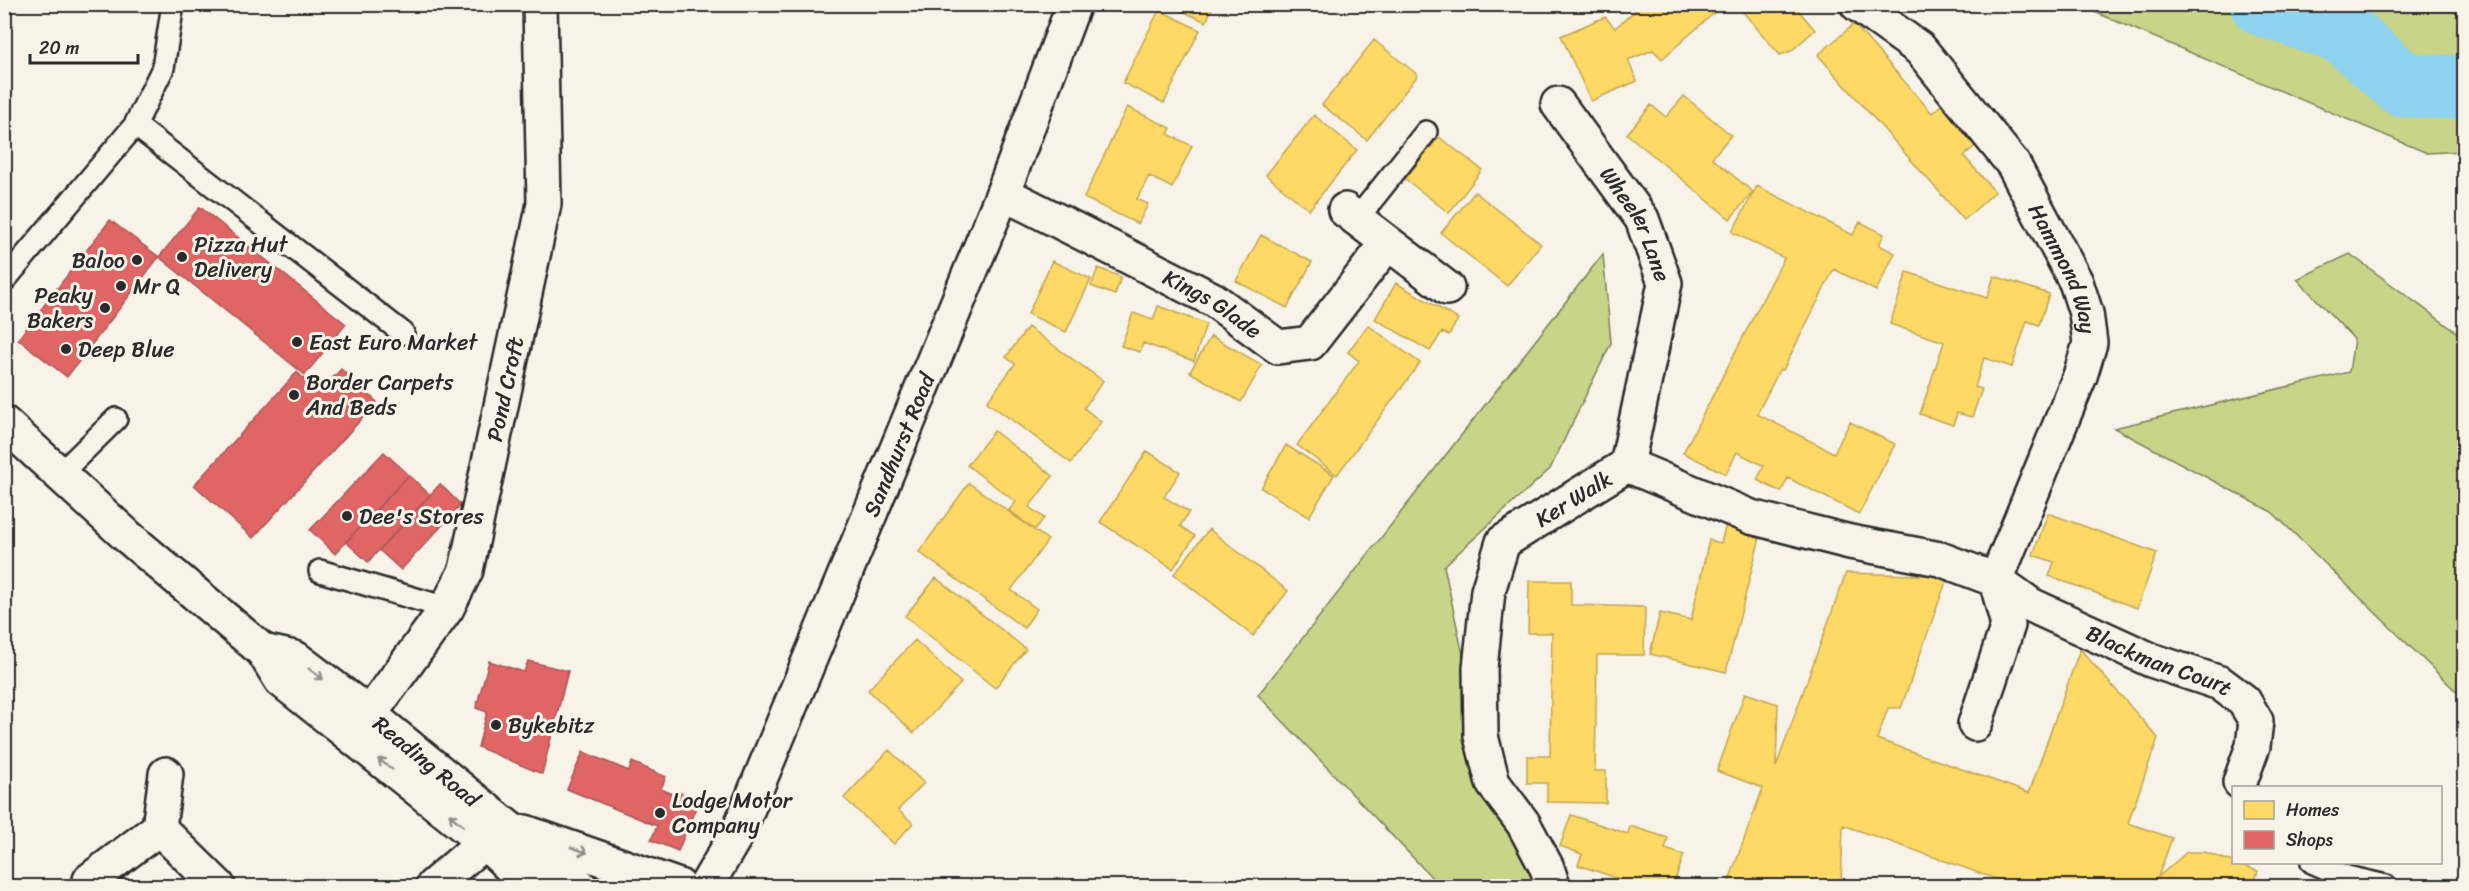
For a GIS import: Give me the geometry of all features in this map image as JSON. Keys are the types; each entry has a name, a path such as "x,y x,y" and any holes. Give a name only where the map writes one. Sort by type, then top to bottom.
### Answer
{"street":[{"name":"Pond Croft","path":"360,726 447,608 466,570 544,204 540,4"},
{"name":"Sandhurst Road","path":"693,885 739,830 1003,193 1074,4"},
{"name":"Hammond Way","path":"1857,4 1920,49 2013,164 2061,250 2076,282 2086,313 2090,343 2080,376 1996,580"},
{"name":"Wheeler Lane","path":"1558,104 1642,219 1665,283 1627,465"},
{"name":"Kings Glade","path":"1003,193 1214,300 1278,347 1310,343 1387,244"},
{"path":"1351,215 1447,288"},
{"name":"Reading Road","path":"4,423 127,536 263,651 295,658 360,726 494,833 580,886"},
{"name":"Ker Walk","path":"1553,886 1547,868 1523,823 1492,783 1481,736 1480,668 1488,591 1503,543 1627,465 1751,516 1850,543 1940,559 1996,580"},
{"path":"1975,724 2008,625 1996,580"},
{"name":"Blackman Court","path":"1996,580 2031,605 2151,660 2220,683 2244,701 2256,721 2253,746 2241,785"},
{"path":"90,880 159,828 166,774"},
{"path":"159,828 218,886"},
{"path":"434,886 494,833 693,885"},
{"name":"Reading Road","path":"494,833 531,886"}],"lane":[{"path":"4,281 135,125 163,68 173,4"},
{"path":"135,125 403,333"},
{"path":"1351,215 1426,132"},
{"path":"60,474 116,419"},
{"path":"320,571 447,608"},
{"path":"2317,864 2347,877 2386,886"}],"green space":[{"path":"2078,5 2464,5 2464,151 2427,153"},
{"path":"1603,254 1611,343 1550,469 1444,566 1469,683 1481,788 1569,886 1440,886 1258,695"},
{"path":"2350,254 2464,338 2464,699 2272,512 2114,428 2349,372 2354,339 2297,279"}],"building: Homes":[{"path":"1167,4 1214,4 1206,22"},
{"path":"1643,4 1724,4 1662,59 1653,50 1628,60 1637,81 1591,101 1561,36 1605,17 1615,28"},
{"path":"1736,4 1793,4 1815,30 1791,51 1780,55"},
{"path":"1159,10 1200,30 1164,103 1123,83"},
{"path":"1854,24 1932,113 1941,105 1976,145 1964,156 1995,192 1964,220 1818,55"},
{"path":"1374,40 1418,75 1367,140 1322,105"},
{"path":"1684,96 1731,135 1712,158 1753,192 1730,219 1627,134 1651,105 1666,117"},
{"path":"1127,107 1171,128 1168,134 1192,146 1172,188 1149,176 1137,199 1148,204 1138,224 1084,198"},
{"path":"1314,115 1357,150 1309,210 1266,175"},
{"path":"1439,137 1482,170 1449,213 1405,179"},
{"path":"1757,186 1853,235 1860,222 1884,234 1879,245 1895,253 1876,291 1834,269 1783,370 1780,369 1757,414 1834,453 1850,422 1895,444 1859,514 1788,478 1781,492 1757,480 1764,466 1737,452 1726,474 1683,453 1784,258 1732,232"},
{"path":"1475,192 1541,244 1507,286 1441,233"},
{"path":"1261,235 1312,262 1287,308 1236,281"},
{"path":"1052,261 1091,279 1066,332 1028,314"},
{"path":"1098,268 1121,277 1115,295 1091,286"},
{"path":"1907,272 1987,298 1994,276 2049,294 2039,325 2027,321 2012,367 1984,358 1975,387 1982,389 1972,417 1957,413 1953,425 1920,414 1944,342 1890,324"},
{"path":"1396,283 1458,319 1449,335 1442,332 1430,351 1375,319"},
{"path":"1158,306 1206,324 1194,361 1143,343 1140,352 1121,346 1133,313 1153,320"},
{"path":"1368,325 1420,363 1337,475 1297,445 1359,361 1348,352"},
{"path":"1028,327 1103,381 1084,408 1101,422 1071,463 987,402 1015,364 1006,357"},
{"path":"1211,336 1262,365 1241,402 1190,372"},
{"path":"994,431 1053,476 1029,507 1044,518 1035,530 1009,510 1016,502 967,465"},
{"path":"1286,445 1334,475 1309,517 1261,488"},
{"path":"1147,451 1180,472 1164,497 1189,512 1180,526 1195,536 1173,569 1100,522"},
{"path":"969,483 1048,540 1011,590 1037,609 1024,628 919,552"},
{"path":"2048,513 2157,553 2137,608 2049,576 2054,562 2033,555"},
{"path":"1726,524 1761,533 1726,672 1650,654 1660,613 1691,620 1709,540 1721,543"},
{"path":"1209,529 1288,591 1253,636 1174,574"},
{"path":"1846,573 1948,576 1901,708 1888,708 1877,739 2029,793 2080,649 2158,738 2128,823 2172,838 2158,877 2187,852 2205,852 2232,862 2232,864 2258,871 2253,886 2160,886 2144,881 2142,886 2016,886 1843,825 1841,886 1727,886 1763,788 1717,771 1745,693 1778,704 1776,767"},
{"path":"936,578 1026,649 995,688 905,616"},
{"path":"1529,581 1571,581 1571,605 1645,607 1644,655 1597,655 1595,771 1606,771 1606,803 1547,802 1547,783 1527,783 1527,756 1550,756 1552,633 1528,633"},
{"path":"915,640 961,683 914,733 868,690"},
{"path":"889,750 924,783 898,810 913,823 894,844 844,798"},
{"path":"1571,815 1628,834 1630,826 1668,838 1665,849 1684,855 1673,886 1640,886 1578,865 1582,854 1560,846"}],"building: Shops":[{"path":"200,207 346,324 305,375 159,257"},
{"path":"110,220 159,257 67,377 18,339"},
{"path":"341,369 377,402 253,538 194,485 297,372 319,393"},
{"name":"Dee's Stores","path":"384,452 409,475 335,554 310,530"},
{"path":"409,475 430,495 368,562 346,542"},
{"path":"440,484 461,505 401,570 379,550"},
{"path":"489,661 524,672 528,661 568,671 542,774 478,747 487,712 476,708"},
{"name":"Lodge Motor Company","path":"583,752 629,771 632,762 666,777 661,789 675,795 676,791 699,800 678,851 651,840 657,826 567,789"}],"waterway":[{"path":"2262,4 2344,33 2403,85 2464,88"}],"place":[{"name":"Pizza Hut Delivery","path":"182,257"},
{"name":"Baloo","path":"137,260"},
{"name":"Mr Q","path":"121,286"},
{"name":"Peaky Bakers","path":"105,308"},
{"name":"East Euro Market","path":"297,342"},
{"name":"Deep Blue","path":"66,349"},
{"name":"Border Carpets And Beds","path":"294,395"},
{"name":"Dee's Stores","path":"347,516"},
{"name":"Bykebitz","path":"496,725"},
{"name":"Lodge Motor Company","path":"660,813"}]}
